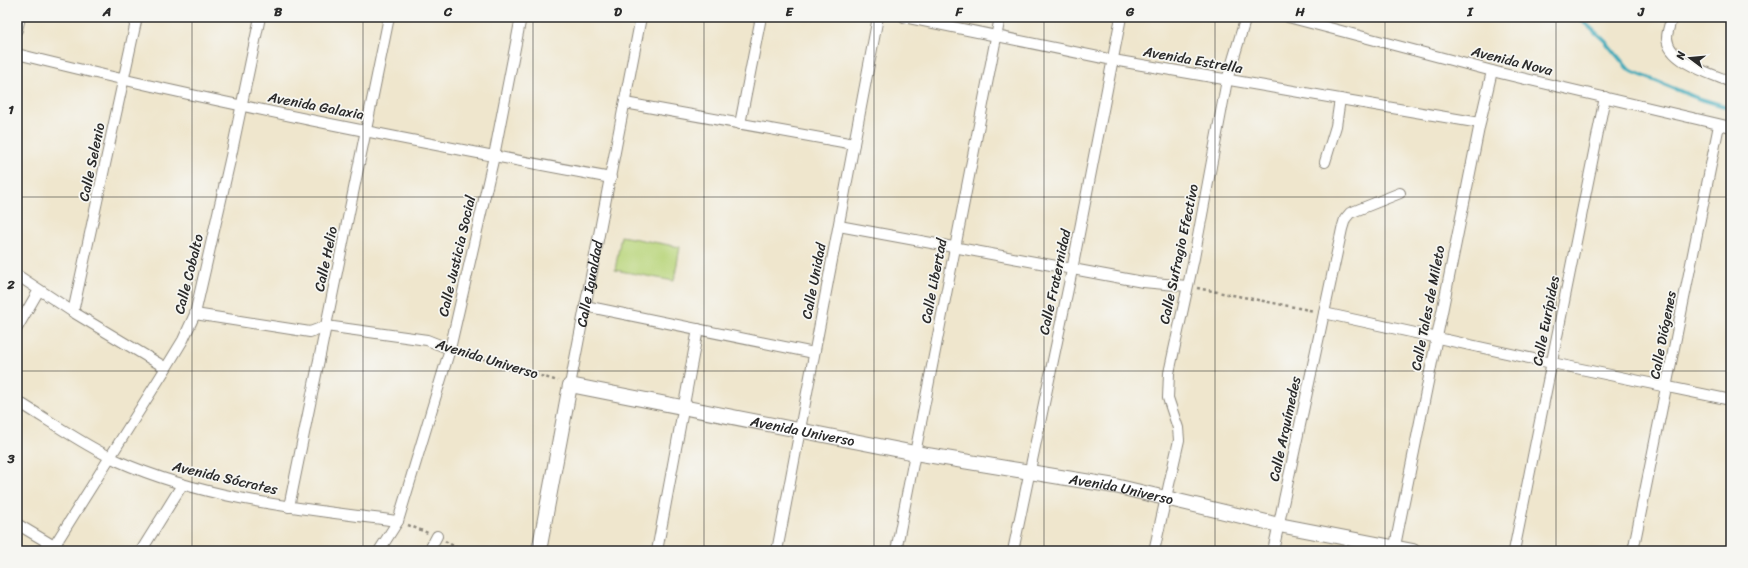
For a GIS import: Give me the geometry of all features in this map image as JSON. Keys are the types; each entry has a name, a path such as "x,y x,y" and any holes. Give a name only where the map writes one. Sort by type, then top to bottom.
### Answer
{"street":[{"path":"17,30 20,17"},
{"name":"Calle Selenio","path":"73,312 137,17"},
{"name":"Calle Cobalto","path":"52,548 166,368 183,340 195,314 242,106 260,17"},
{"name":"Calle Helio","path":"289,507 389,17"},
{"name":"Calle Justicia Social","path":"380,551 398,521 450,349 494,156 521,17"},
{"name":"Calle Igualdad","path":"539,551 641,17"},
{"path":"740,124 761,17"},
{"name":"Calle Unidad","path":"776,551 878,17"},
{"name":"Avenida Estrella","path":"904,17 1113,60 1480,122"},
{"name":"Calle Libertad","path":"896,551 1000,17"},
{"name":"Calle Fraternidad","path":"1013,551 1072,270 1121,17"},
{"name":"Calle Sufragio Efectivo","path":"1154,551 1179,440 1178,428 1168,398 1168,380 1194,258 1227,80 1246,17"},
{"name":"Avenida Nova","path":"1288,17 1492,71 1731,127"},
{"path":"1672,17 1667,37 1669,48 1674,56 1700,70 1731,82"},
{"name":"Avenida Galaxia","path":"17,54 124,81 242,106 611,178"},
{"name":"Calle Tales de Mileto","path":"1394,549 1480,122 1492,71"},
{"name":"Calle Eurípides","path":"1514,551 1605,97"},
{"path":"1325,162 1336,126 1340,99"},
{"path":"625,103 854,144"},
{"name":"Calle Diógenes","path":"1633,551 1719,125"},
{"name":"Calle Arquímedes","path":"1273,551 1339,239 1345,219 1350,213 1358,209 1400,193"},
{"path":"838,226 1072,270 1143,282 1187,286"},
{"path":"17,275 73,312 166,368"},
{"path":"17,328 39,290"},
{"path":"586,306 814,353"},
{"path":"1324,313 1552,363 1731,400"},
{"name":"Avenida Universo","path":"195,314 310,332 326,326 427,340 450,349"},
{"path":"657,551 698,329"},
{"name":"Avenida Universo","path":"570,385 915,453 1115,486 1167,497 1279,525 1394,549 1413,551"},
{"name":"Avenida Sócrates","path":"17,401 109,457 182,485 289,507 398,521"},
{"path":"141,551 182,485"},
{"path":"17,524 52,548"},
{"path":"429,551 437,536"}],"path":[{"path":"1187,286 1324,313"},
{"name":"Avenida Universo","path":"450,349 570,385"}],"green space":[{"path":"621,236 680,247 674,281 615,270"}],"waterway":[{"path":"1578,17 1605,41 1629,70 1697,98 1731,108"}]}
